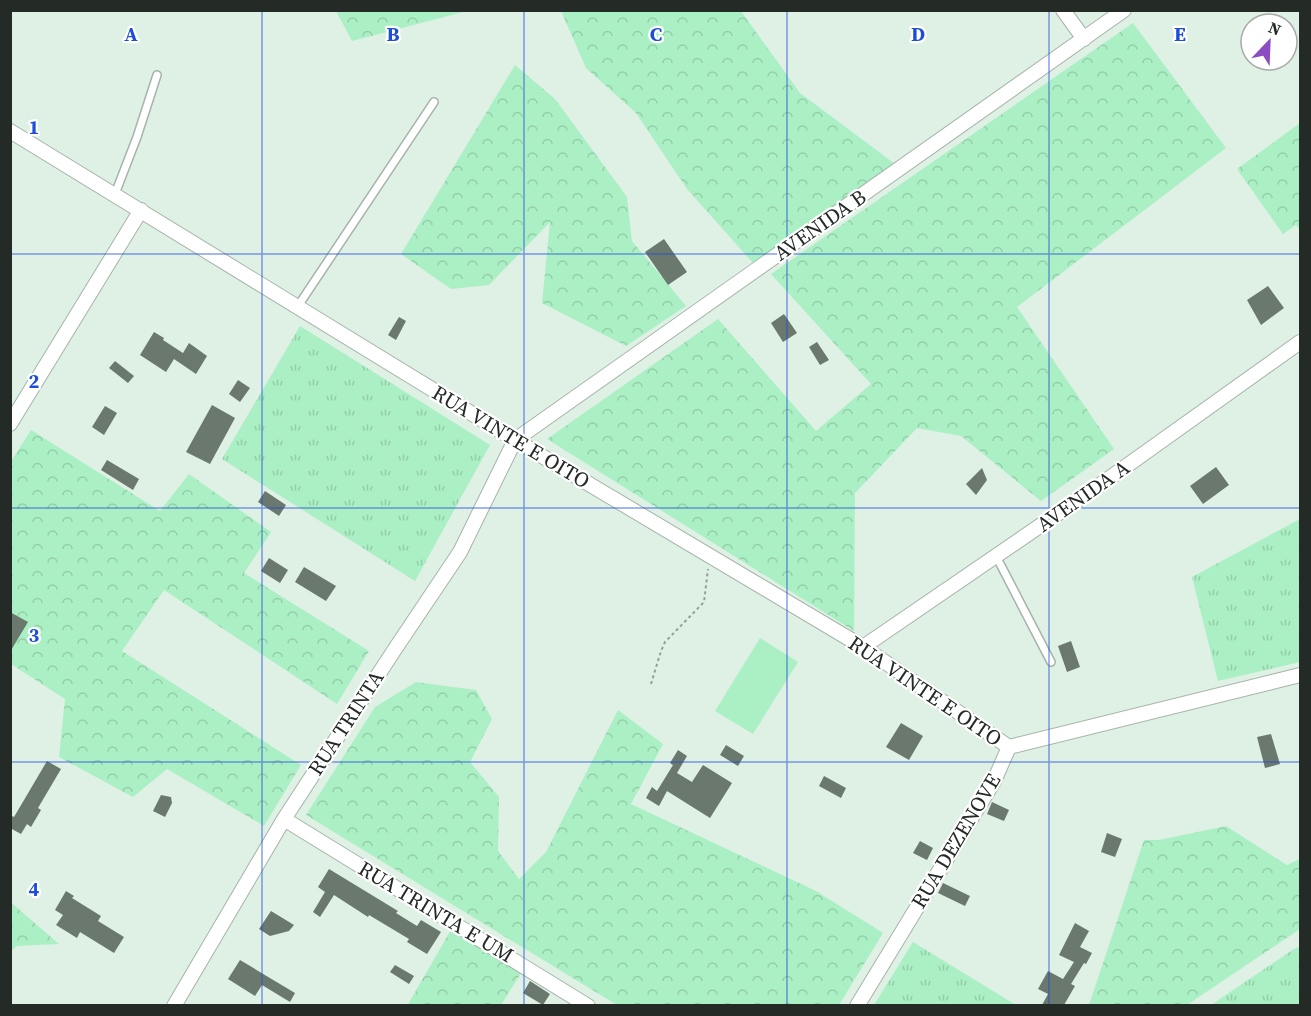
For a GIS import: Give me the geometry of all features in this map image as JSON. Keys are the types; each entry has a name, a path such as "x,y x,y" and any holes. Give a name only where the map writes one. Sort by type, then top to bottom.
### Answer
{"street":[{"path":"1063,10 1084,39"},
{"name":"AVENIDA B","path":"515,440 1124,10"},
{"name":"RUA VINTE E OITO","path":"10,131 515,440 863,647 1009,747"},
{"path":"10,424 141,210"},
{"name":"AVENIDA A","path":"863,647 1114,476 1300,342"},
{"name":"RUA TRINTA","path":"174,1005 284,819 460,552 515,440"},
{"path":"1009,747 1300,675"},
{"name":"RUA DEZENOVE","path":"857,1005 993,781 1009,747"},
{"name":"RUA TRINTA E UM","path":"284,819 588,1005"}],"lane":[{"path":"116,194 157,75"},
{"path":"298,306 434,102"},
{"path":"996,556 1051,662"}],"path":[{"path":"651,684 665,642 704,602 708,569 715,559"}],"green space":[{"path":"336,11 467,11 352,41"},
{"path":"561,11 741,11 800,93 895,164 753,263 687,189 636,113 586,68"},
{"path":"1133,23 1226,148 1017,307 1114,449 1041,501 961,436 917,428 855,493 854,631 547,439 718,319 816,431 871,384 771,274"},
{"path":"515,65 555,99 627,197 632,241 686,306 626,346 542,303 550,222 489,285 451,289 401,254"},
{"path":"1300,123 1300,230 1296,225 1283,234 1237,169"},
{"path":"300,326 490,445 415,581 222,459"},
{"path":"31,430 160,511 189,474 271,532 244,573 369,651 337,704 164,590 122,651 301,765 264,826 167,769 133,797 59,757 65,699 11,664 10,463"},
{"path":"1300,519 1300,662 1218,681 1192,577"},
{"path":"760,638 798,662 753,734 715,711"},
{"path":"416,682 476,690 492,719 470,762 499,797 498,851 519,879 546,852 618,710 663,744 631,804 816,891 883,933 839,1005 617,1005 306,815 375,707"},
{"path":"1226,826 1287,865 1300,859 1300,929 1187,1005 1089,1005 1144,840 1159,840"},
{"path":"11,903 59,944 17,946 11,951"},
{"path":"452,928 523,970 501,1005 407,1006"},
{"path":"913,942 1016,1005 874,1005"},
{"path":"1300,946 1300,1005 1211,1005 1294,949"}],"building":[{"path":"664,239 687,272 668,285 645,252"},
{"path":"1268,286 1284,308 1261,325 1247,300"},
{"path":"784,314 797,333 783,342 771,323"},
{"path":"399,317 406,321 396,340 388,335"},
{"path":"154,332 183,353 189,343 207,356 196,374 174,359 166,372 140,355"},
{"path":"817,342 829,360 820,365 809,347"},
{"path":"115,361 134,376 128,383 109,368"},
{"path":"238,380 250,388 240,402 229,394"},
{"path":"212,405 235,418 210,464 186,452"},
{"path":"105,406 117,413 104,435 92,427"},
{"path":"107,460 139,479 133,490 101,470"},
{"path":"1216,467 1229,485 1203,504 1190,486"},
{"path":"982,468 987,480 976,495 966,484"},
{"path":"265,491 286,505 279,516 258,502"},
{"path":"269,558 288,570 280,583 261,571"},
{"path":"304,567 336,586 326,601 295,582"},
{"path":"10,612 28,622 10,652"},
{"path":"1071,641 1080,667 1067,672 1058,646"},
{"path":"901,723 923,736 909,760 886,747"},
{"path":"1271,734 1280,764 1265,768 1257,737"},
{"path":"726,745 744,756 738,766 720,755"},
{"path":"678,750 687,756 677,773 692,782 703,765 732,783 710,818 667,791 659,806 646,798 652,787 657,791 673,765 670,763"},
{"path":"47,761 61,769 38,808 41,810 31,827 27,824 21,834 10,828 10,815 14,817"},
{"path":"824,776 846,788 841,798 819,786"},
{"path":"161,795 171,797 172,803 165,817 153,811"},
{"path":"992,802 1009,810 1004,821 987,814"},
{"path":"1107,833 1122,839 1115,857 1101,852"},
{"path":"920,841 933,848 927,860 913,853"},
{"path":"329,869 398,911 396,913 417,926 421,920 441,932 427,954 407,942 409,939 334,895 320,917 313,912 325,892 318,887"},
{"path":"943,883 970,896 965,906 938,893"},
{"path":"66,891 74,896 72,898 101,916 98,921 124,937 114,953 80,932 77,938 56,925 63,915 55,910"},
{"path":"271,911 294,925 289,931 270,936 259,929"},
{"path":"1075,923 1089,931 1080,947 1092,953 1071,984 1075,986 1064,1005 1042,1005 1048,994 1038,989 1048,971 1063,979 1074,962 1059,955"},
{"path":"240,960 295,993 290,1002 262,985 255,996 228,979"},
{"path":"395,965 414,976 409,984 390,972"},
{"path":"530,981 550,994 543,1005 523,993"}]}
